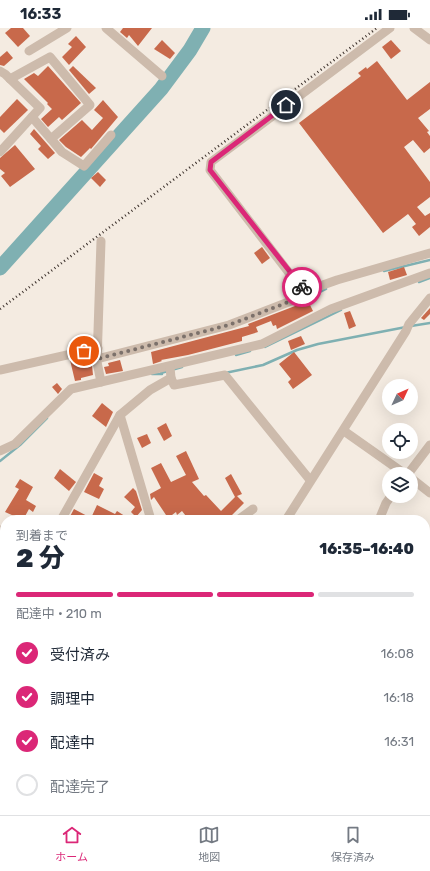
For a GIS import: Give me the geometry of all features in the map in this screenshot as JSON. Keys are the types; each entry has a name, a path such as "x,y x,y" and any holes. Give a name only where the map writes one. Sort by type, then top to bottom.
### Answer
{"street":[{"path":"29,51 67,28"},
{"path":"106,28 162,76"},
{"path":"306,291 294,278 210,170 211,162 390,28"},
{"path":"414,28 430,40"},
{"path":"10,79 50,57 90,105 51,139"},
{"path":"0,71 40,108 0,152"},
{"path":"32,117 62,152 84,166 111,135"},
{"path":"100,241 97,359 101,382"},
{"path":"97,359 229,325 304,296 306,291 337,280 430,254"},
{"path":"1,453 15,444 72,389 101,382 171,372 262,344 331,310 430,273"},
{"path":"289,515 310,480 344,431 408,326 430,298"},
{"path":"0,370 98,348"},
{"path":"64,515 120,415 171,372"},
{"path":"171,372 174,385 225,375 310,480"},
{"path":"120,415 137,467 150,515"},
{"path":"344,431 397,467"},
{"path":"413,467 430,445"},
{"path":"418,484 430,494"},
{"path":"381,515 386,503"},
{"path":"244,515 253,508"}],"building":[{"path":"11,28 23,28 30,36 18,47 5,33"},
{"path":"123,28 152,28 138,46 129,35 127,38 120,32"},
{"path":"76,36 86,47 69,65 62,57 72,47 68,44"},
{"path":"162,40 175,53 170,59 154,49"},
{"path":"391,40 401,51 391,59 382,47"},
{"path":"7,51 13,58 4,66 0,65 0,57"},
{"path":"377,61 407,100 430,82 430,109 418,118 429,131 427,132 430,136 430,148 424,153 413,140 404,147 430,182 430,197 417,207 425,216 430,213 430,227 419,236 412,227 416,224 408,214 383,233 299,123 361,76 358,73 366,67 367,69"},
{"path":"48,66 81,103 62,120 59,117 48,127 41,119 52,109 24,79 34,73 38,76"},
{"path":"73,66 96,88 89,94 69,70"},
{"path":"17,99 28,110 4,133 0,129 0,117"},
{"path":"103,100 118,117 91,149 90,148 81,157 66,147 59,140 82,120 92,130 103,118 94,110"},
{"path":"34,129 55,153 48,159 38,149 41,146 30,134"},
{"path":"15,145 35,169 10,187 1,176 5,173 0,169 0,158"},
{"path":"98,172 106,180 100,187 91,178"},
{"path":"262,247 270,258 262,264 254,253"},
{"path":"404,267 407,275 390,280 388,272"},
{"path":"308,301 313,311 277,329 276,325 273,326 271,321 256,327 258,332 242,337 242,341 188,355 161,360 162,361 153,364 151,352 249,326 248,324"},
{"path":"430,308 430,314 424,320 421,318"},
{"path":"350,311 356,326 349,329 344,313"},
{"path":"301,336 305,344 291,350 288,341"},
{"path":"294,352 312,375 293,389 288,382 291,379 279,364"},
{"path":"91,356 93,375 75,381 70,360"},
{"path":"120,360 123,371 106,374 104,367 109,366 108,363"},
{"path":"57,383 62,389 58,394 52,387"},
{"path":"102,403 113,412 106,427 92,416"},
{"path":"166,423 172,436 164,441 157,428"},
{"path":"147,434 151,443 142,448 137,438"},
{"path":"186,451 199,479 192,482 204,496 206,495 221,511 235,497 225,478 231,474 242,494 237,496 244,503 232,515 185,515 182,511 177,515 176,512 172,515 166,515 154,497 151,500 150,494 161,488 151,468 161,463 171,482 186,475 176,456"},
{"path":"60,469 76,482 69,491 54,478"},
{"path":"94,473 103,478 99,486 104,489 99,499 84,492"},
{"path":"20,479 33,487 26,500 36,506 33,512 29,509 26,515 12,515 5,512 19,489 15,487"},
{"path":"133,488 136,491 142,510 138,515 134,515 131,512 135,507 124,497"},
{"path":"97,505 115,514 117,511 123,515 92,515"},
{"path":"74,509 85,515 71,515"}],"waterway":[{"path":"0,268 161,89 190,50 203,28"},
{"path":"384,271 430,260"},
{"path":"419,282 430,278"},
{"path":"306,299 326,289"},
{"path":"265,347 341,310"},
{"path":"411,326 430,323"},
{"path":"225,373 263,365 297,350 318,344 406,327"},
{"path":"236,355 250,351"},
{"path":"161,373 182,367"},
{"path":"152,374 162,374"},
{"path":"0,461 20,445 47,418"}],"railway":[{"path":"0,309 377,28"}],"way so far":[{"path":"84,351 98,348 97,359 130,352 164,341 229,325 304,296 306,291 302,287"}],"route":[{"path":"286,105 211,162 210,170 302,287"}]}
